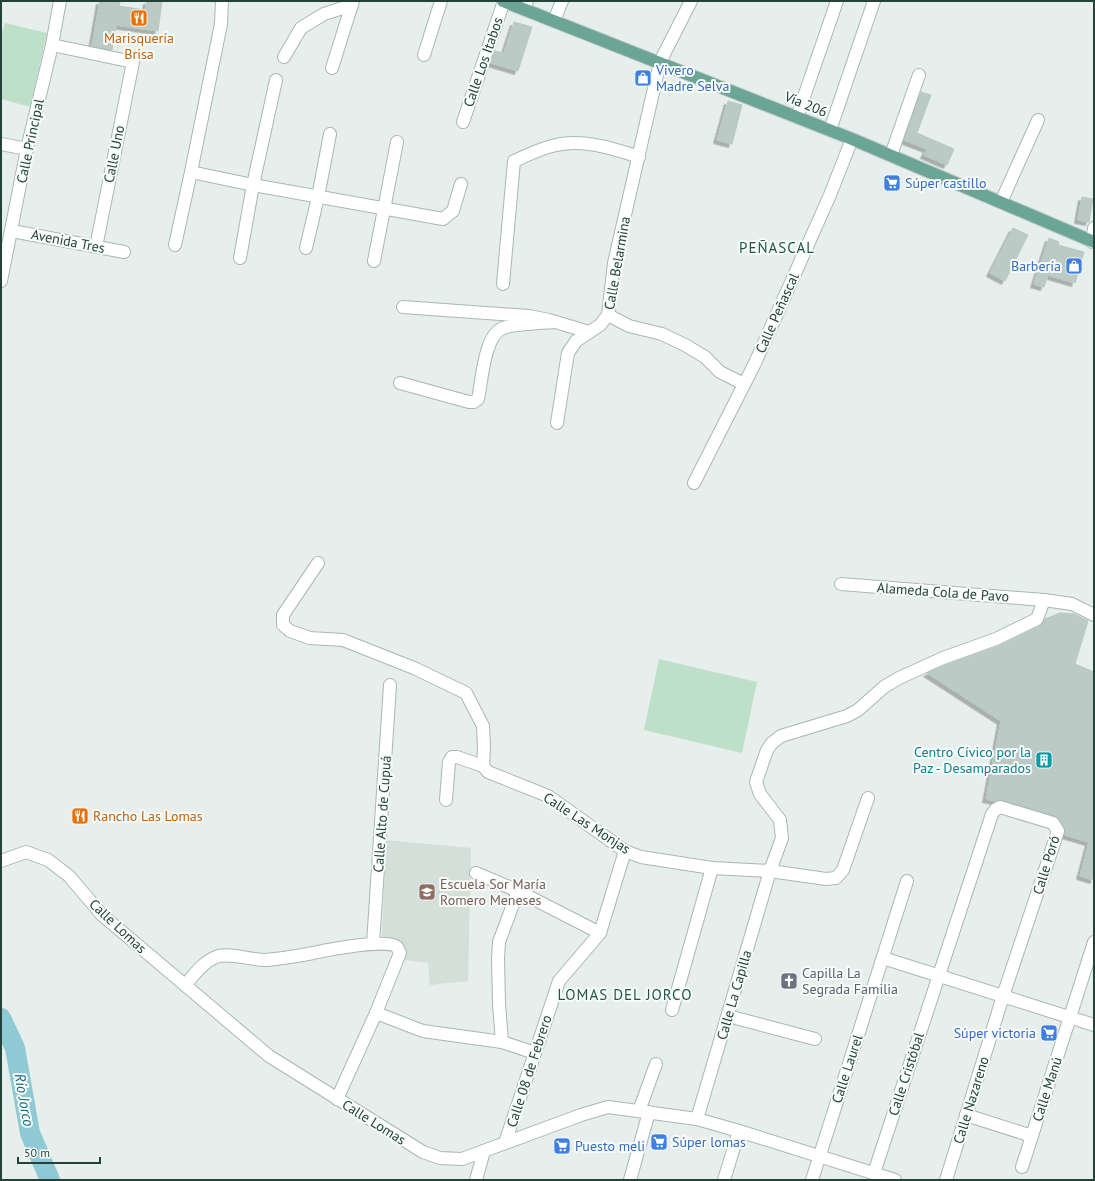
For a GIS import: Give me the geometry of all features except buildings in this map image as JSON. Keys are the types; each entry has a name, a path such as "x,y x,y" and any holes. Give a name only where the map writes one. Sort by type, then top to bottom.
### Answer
{"main road":[{"name":"Vía 206","path":"504,1 525,5 554,21 852,139 1093,242"}],"street":[{"name":"Calle Principal","path":"1,282 27,149 52,45 60,1"},
{"path":"424,55 441,1"},
{"name":"Calle Los Itabos","path":"463,122 504,1"},
{"path":"554,21 562,1"},
{"name":"Calle Belarmina","path":"557,423 568,353 576,341 600,325 608,315 614,263 660,62 691,1"},
{"path":"797,117 836,1"},
{"path":"830,130 874,1"},
{"path":"175,245 221,24 220,3"},
{"path":"284,57 301,28 324,14 353,3"},
{"path":"332,68 353,3"},
{"name":"Calle Uno","path":"52,45 133,62 96,247"},
{"path":"891,155 919,76"},
{"path":"240,258 253,185 276,80"},
{"path":"1001,202 1038,120"},
{"path":"306,248 318,197 330,134"},
{"name":"Calle Peñascal","path":"694,482 744,384 830,195 852,139"},
{"path":"374,261 397,142"},
{"path":"503,284 514,161 552,146 576,143 608,147 639,157"},
{"path":"1,144 27,149"},
{"path":"191,172 253,185 443,219 453,210 461,184"},
{"path":"1093,242 1094,228"},
{"name":"Avenida Tres","path":"12,231 124,252"},
{"path":"403,306 529,316 589,332"},
{"path":"608,315 629,326 662,334 685,345 705,357 720,372 744,384"},
{"path":"400,383 469,402 474,402 478,399 488,346 494,335 504,327 556,322"},
{"path":"318,563 283,615 283,625 290,631 310,638 343,640 414,668 466,693 483,726 483,766"},
{"name":"Alameda Cola de Pavo","path":"841,584 1044,600 1072,604 1094,615"},
{"name":"Calle La Capilla","path":"697,1119 770,871 782,838 780,820 760,794 756,782 767,750 772,743 781,736 847,716 858,710 884,687 899,678 943,658 996,639 1037,619 1044,600"},
{"name":"Calle Alto de Cupuá","path":"373,944 390,684"},
{"name":"Calle Las Monjas","path":"446,800 449,762 452,757 457,756 483,766 488,772 548,796 625,851 641,857 712,868 770,871 826,879 836,878 843,870 868,798"},
{"name":"Calle Poró","path":"938,976 992,814 995,810 1000,807 1053,823 1058,831 1003,996"},
{"name":"Calle 08 de Febrero","path":"505,1143 559,982 600,933 625,851"},
{"name":"Calle Lomas","path":"1,861 26,852 48,860 68,876 102,915 269,1056 423,1152 440,1158 462,1159 581,1115 608,1107 697,1119 895,1180"},
{"path":"672,1010 712,868"},
{"path":"476,873 518,891 600,933"},
{"name":"Calle Laurel","path":"812,1180 907,881"},
{"path":"502,1042 498,989 499,942 518,891"},
{"name":"Calle Manú","path":"1022,1167 1094,942"},
{"path":"185,985 204,965 217,956 235,956 264,960 373,944 393,945 400,953 376,1013 337,1099"},
{"path":"883,958 1094,1025"},
{"name":"Calle Cristóbal","path":"874,1173 938,976"},
{"name":"Calle Nazareno","path":"946,1180 1003,996"},
{"path":"376,1013 423,1031 502,1042 535,1053"},
{"path":"728,1016 814,1039"},
{"path":"630,1180 644,1111 656,1064"},
{"path":"966,1115 1032,1136"},
{"path":"724,1180 739,1131"},
{"path":"476,1180 484,1151"}],"shaded area":[{"name":"Escuela Sor María Romero Meneses","path":"386,840 471,848 468,981 430,985 428,963 403,960 402,942 382,936"}],"green space":[{"path":"5,23 47,33 30,107 1,99 1,36"},
{"path":"659,659 757,682 742,753 644,730"}],"waterway":[{"name":"Río Jorco","path":"1,1018 15,1048 30,1133 50,1180"}],"place":[{"name":"Marisquería Brisa","path":"139,18"},
{"name":"Vivero Madre Selva","path":"643,78"},
{"name":"Súper castillo","path":"892,183"},
{"name":"Barbería","path":"1074,266"},
{"name":"Centro Cívico por la Paz - Desamparados","path":"1044,760"},
{"name":"Rancho Las Lomas","path":"80,816"},
{"name":"Escuela Sor María Romero Meneses","path":"427,892"},
{"name":"Capilla La Segrada Familia","path":"789,981"},
{"name":"Súper victoria","path":"1049,1033"},
{"name":"Súper lomas","path":"659,1142"},
{"name":"Puesto meli","path":"562,1146"}],"district":[{"name":"PEÑASCAL","path":"777,248"},
{"name":"LOMAS DEL JORCO","path":"625,995"}]}
